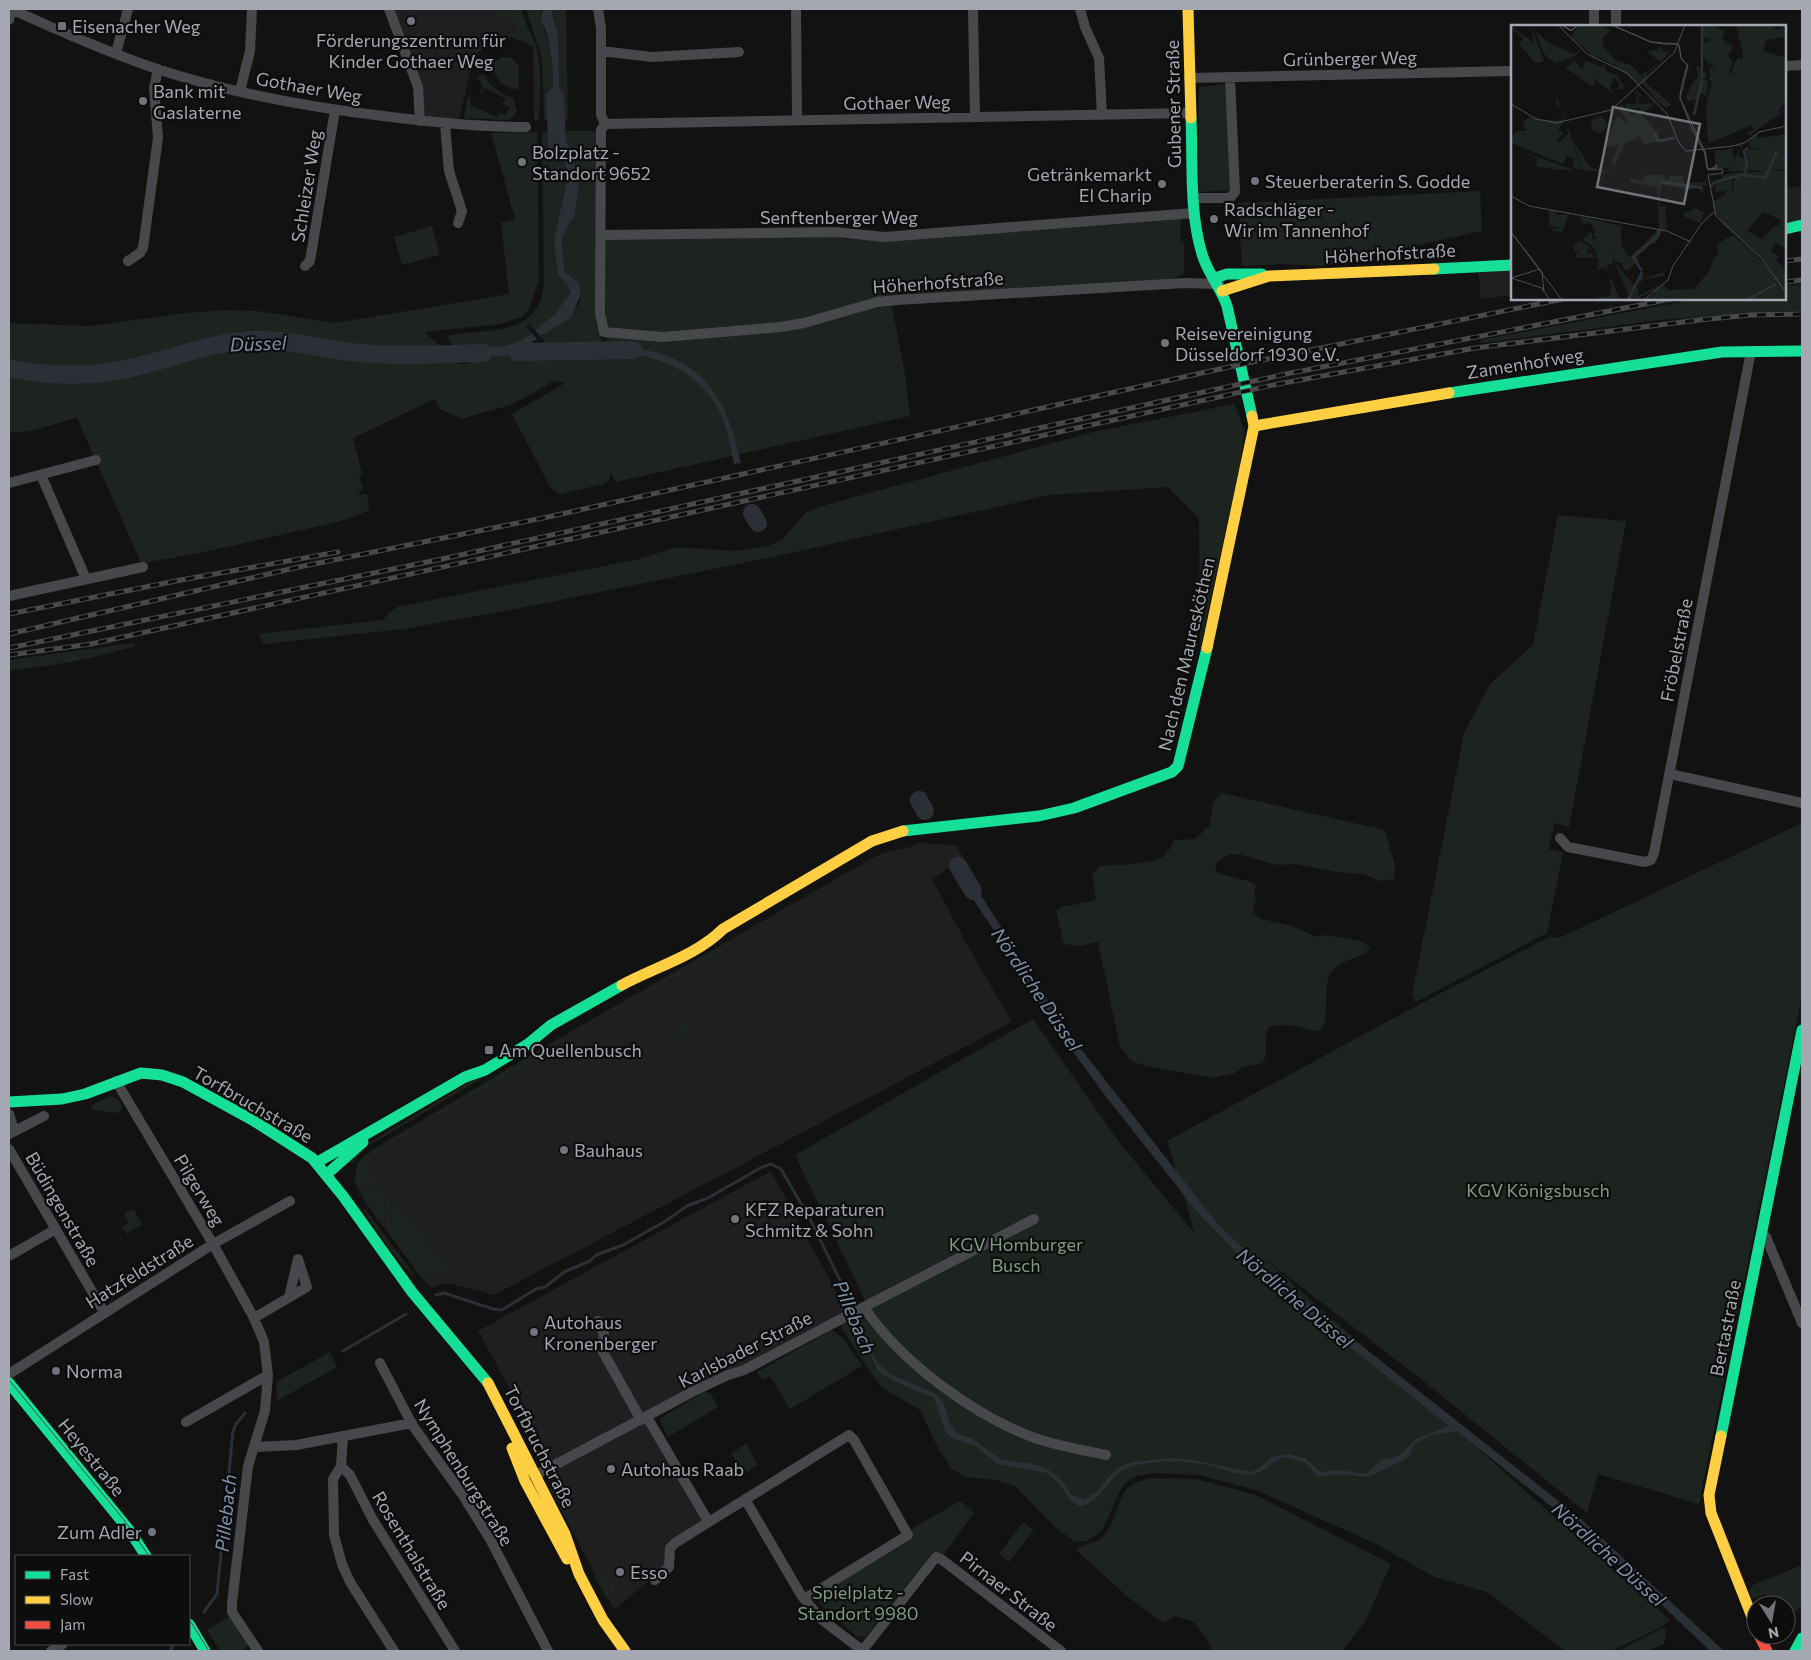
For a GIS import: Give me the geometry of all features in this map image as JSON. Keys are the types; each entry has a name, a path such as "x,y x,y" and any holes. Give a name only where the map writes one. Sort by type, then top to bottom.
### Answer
{"street":[{"path":"9,20 11,9"},
{"name":"Gothaer Weg","path":"11,9 158,69 240,91 335,110 445,124 526,127"},
{"path":"116,53 128,9"},
{"path":"240,91 250,51 252,9"},
{"path":"389,9 418,87 420,120"},
{"path":"598,9 601,51 601,115 605,124"},
{"path":"796,9 797,120"},
{"path":"973,9 975,117"},
{"path":"1080,9 1085,27 1099,58 1102,115"},
{"name":"Gubener Straße","path":"1188,9 1194,213 1202,255 1219,284"},
{"path":"1594,9 1594,25"},
{"path":"1616,9 1616,25"},
{"path":"601,51 652,57 739,52"},
{"path":"1786,66 1802,65"},
{"path":"128,261 140,253 143,248 158,138 154,88 158,69"},
{"name":"Grünberger Weg","path":"1189,78 1511,71"},
{"path":"1193,198 1230,198 1235,192 1230,77"},
{"name":"Schleizer Weg","path":"306,266 310,261 335,110"},
{"name":"Gothaer Weg","path":"605,124 1190,113"},
{"path":"445,124 449,171 462,211 458,223"},
{"name":"Höherhofstraße","path":"605,124 601,130 599,235 600,313 604,332 645,336 690,335 804,323 858,306 890,301 1185,283 1219,284 1227,274 1258,272 1269,276 1511,265"},
{"name":"Senftenberger Weg","path":"604,235 836,232 884,237 1194,213"},
{"path":"1786,229 1802,225"},
{"name":"Nach den Mauresköthen","path":"316,1163 465,1078 485,1070 528,1044 543,1030 637,977 679,958 714,938 723,929 872,841 909,829 1039,816 1074,808 1172,772 1181,759 1254,426 1219,284"},
{"name":"Zamenhofweg","path":"1254,426 1383,403 1660,360 1751,351 1802,351"},
{"name":"Fröbelstraße","path":"1560,838 1568,847 1645,862 1651,860 1670,774 1751,351"},
{"path":"9,483 96,460"},
{"path":"41,475 86,579"},
{"path":"9,596 143,567"},
{"path":"1670,774 1802,803"},
{"name":"Bertastraße","path":"1746,1602 1711,1513 1709,1495 1802,1030"},
{"name":"Torfbruchstraße","path":"9,1102 74,1097 116,1081 147,1073 162,1075 183,1082 300,1149 316,1163 412,1292 488,1383 565,1534 579,1574 616,1651"},
{"name":"Pilgerweg","path":"116,1081 213,1244 254,1318 264,1342 268,1375 265,1410 248,1466 232,1603 232,1612 258,1651"},
{"path":"9,1114 12,1132 44,1116"},
{"name":"Nach den Mauresköthen","path":"326,1175 373,1132"},
{"name":"Büdingenstraße","path":"9,1149 104,1312"},
{"name":"Hatzfeldstraße","path":"9,1383 104,1312 213,1244 290,1201"},
{"path":"1034,1219 863,1308 889,1340 906,1356 963,1400 1035,1438 1106,1455"},
{"path":"9,1256 56,1229"},
{"path":"1762,1233 1766,1237 1802,1323"},
{"path":"254,1318 289,1297"},
{"name":"Karlsbader Straße","path":"536,1475 863,1308"},
{"path":"598,1321 604,1334 602,1350 708,1522"},
{"name":"Torfbruchstraße","path":"454,1344 509,1439 525,1481 562,1553 579,1574"},
{"name":"Nymphenburgstraße","path":"380,1364 412,1424 462,1494 490,1540 548,1651"},
{"path":"186,1422 268,1375"},
{"name":"Heyestraße","path":"9,1383 129,1530 145,1555"},
{"path":"255,1447 296,1445 412,1424"},
{"path":"655,1580 668,1567 670,1548 708,1522 849,1435 854,1440 906,1528 908,1535 804,1599"},
{"path":"343,1438 341,1466 333,1479 334,1535 342,1564 355,1590 394,1651"},
{"path":"509,1439 527,1470 536,1475 537,1490 560,1535 562,1553"},
{"name":"Rosenthalstraße","path":"341,1466 350,1475 388,1546 455,1651"},
{"path":"746,1499 804,1599 822,1619 863,1651"},
{"name":"Pirnaer Straße","path":"863,1651 936,1557 941,1558 1061,1651"},
{"name":"Torfbruchstraße","path":"604,1623 624,1651"},
{"path":"190,1626 205,1651"},
{"path":"1795,1651 1802,1638"}],"shaded area":[{"path":"392,9 516,9 517,12 510,15 516,34 479,51 470,73 459,119 432,121 425,114 419,81"},
{"path":"1786,187 1802,187 1802,221 1786,225"},
{"path":"1511,266 1511,295 1481,299 1478,268"},
{"path":"918,843 955,845 964,858 932,879 970,950 1012,1022 494,1295 450,1284 430,1288 367,1205 358,1189 355,1180 356,1168 363,1157 549,1044 848,872 882,853 914,846"},
{"path":"771,1171 847,1312 747,1365 721,1372 642,1414 671,1468 704,1521 671,1539 666,1545 665,1567 614,1610 550,1489 543,1449 478,1331"}],"green space":[{"path":"515,9 522,9 539,58 539,120 534,120 533,46 509,36 516,33 510,15 491,20 489,18"},
{"path":"526,9 543,9 541,12 544,31 549,40 553,73 552,120 544,120 542,59"},
{"path":"553,9 566,9 568,119 560,119 558,35 552,14"},
{"path":"502,57 512,58 519,66 519,86 516,90 507,86 496,77 495,62"},
{"path":"481,75 485,75 496,90 513,98 517,111 510,120 464,118 468,96 471,99 470,105 497,117 500,113 505,116 510,107 503,104 505,98 485,88 481,94 478,93 483,90 480,80 475,81"},
{"path":"1226,84 1234,190 1199,192 1199,87"},
{"path":"553,131 553,149 566,165 569,173 555,234 555,252 558,275 571,288 571,295 555,314 535,330 528,324 526,327 532,333 524,339 496,347 456,348 448,339 449,335 494,330 521,323 532,315 540,303 544,286 542,133"},
{"path":"561,131 592,131 597,133 601,347 545,348 544,341 540,336 570,318 580,301 575,279 565,273 563,268 562,241 567,227 575,215 579,174 574,160 561,142"},
{"path":"537,132 539,280 529,309 521,317 500,324 424,332 443,349 368,350 281,340 246,339 216,343 137,365 89,373 41,372 9,367 9,323 89,326 186,313 226,310 257,311 334,323 509,294 501,223 515,219 491,133"},
{"path":"1480,191 1482,231 1324,266 1282,264 1242,266 1238,203"},
{"path":"1181,218 1180,239 1184,243 1184,274 1155,287 961,302 891,302 905,373 910,416 616,482 610,472 609,480 604,484 560,494 551,489 512,414 565,383 554,381 511,405 461,419 440,409 435,399 353,438 362,473 359,478 363,487 358,495 367,494 369,510 328,524 212,550 141,563 77,418 30,431 9,433 9,369 39,374 70,376 115,373 192,352 240,342 256,341 296,343 361,355 453,358 459,364 470,364 464,356 537,355 541,359 608,357 602,239 821,234 847,239 889,241"},
{"path":"432,226 440,255 402,265 394,237"},
{"path":"1802,284 1802,311 1668,319 1481,343 1480,340 1692,300 1786,300 1786,286"},
{"path":"1234,404 1245,431 1240,464 1200,648 1199,518 1168,487 1050,495 773,557 521,608 404,629 264,644 258,634 382,620 397,607 639,559 676,547 734,551 768,546 783,539 806,512 829,504 1093,432"},
{"path":"1558,515 1626,521 1569,827 1554,823 1549,849 1563,852 1547,933 1416,1002 1412,995 1464,733 1490,684 1533,645"},
{"path":"134,643 135,646 88,658 41,667 9,670 9,660"},
{"path":"1222,793 1385,830 1395,866 1394,879 1379,881 1364,874 1335,872 1296,864 1277,865 1238,854 1229,855 1218,861 1215,871 1217,873 1252,882 1257,887 1254,892 1256,900 1253,912 1261,919 1289,925 1317,937 1325,935 1360,941 1370,947 1367,953 1345,961 1332,971 1327,983 1326,1016 1322,1028 1315,1031 1293,1026 1269,1027 1266,1035 1266,1054 1263,1063 1242,1067 1235,1073 1214,1078 1146,1066 1131,1061 1120,1047 1098,942 1079,946 1064,944 1056,911 1062,907 1094,901 1096,898 1092,874 1100,866 1153,861 1166,854 1174,840 1195,839 1210,825 1213,802"},
{"path":"1802,823 1802,995 1699,1504 1598,1474 1587,1513 1422,1380 1264,1258 1670,1620 1660,1628 1611,1651 1565,1651 1487,1592 1435,1577 1374,1543 1256,1490 1199,1475 1153,1473 1137,1476 1125,1483 1102,1531 1087,1541 1074,1541 1056,1528 1015,1486 996,1480 965,1477 952,1469 938,1448 920,1410 880,1386 842,1329 841,1325 856,1316 873,1317 795,1155 1033,1019 1119,1142 1195,1234 1167,1141 1418,1005 1549,937 1559,938"},
{"path":"723,946 727,957 722,952 574,1032 577,1038 572,1039 568,1034"},
{"path":"699,1006 704,1010 692,1028 664,1048 661,1044 674,1035 675,1028 691,1019"},
{"path":"548,1045 550,1050 548,1054 425,1122 372,1154 369,1152"},
{"path":"498,1065 499,1068 368,1146 352,1163 348,1163 356,1152 377,1138"},
{"path":"111,1096 118,1099 123,1109 116,1113 93,1110 90,1106"},
{"path":"367,1154 371,1157 372,1164 367,1168 378,1183 356,1186 355,1176 358,1163"},
{"path":"380,1185 392,1203 378,1219 357,1188"},
{"path":"399,1199 400,1204 453,1274 439,1274 422,1279 387,1231 386,1216"},
{"path":"133,1209 142,1224 126,1234 122,1227 129,1223 124,1214"},
{"path":"365,1209 416,1277 397,1258 363,1210"},
{"path":"832,1330 843,1338 862,1366 790,1409 770,1376 762,1380 757,1372"},
{"path":"330,1352 337,1367 277,1401 276,1382"},
{"path":"704,1392 710,1393 718,1407 668,1437 659,1419"},
{"path":"746,1444 758,1465 744,1473 731,1453"},
{"path":"1154,1478 1196,1479 1256,1495 1391,1564 1366,1620 1342,1651 1212,1651 1211,1646 1194,1622 1176,1616 1163,1623 1129,1598 1076,1550 1103,1537 1112,1523 1121,1498 1131,1485"},
{"name":"Spielplatz - Standort 9980","path":"960,1501 974,1513 944,1554 934,1551 866,1636 857,1637 819,1603 820,1594 910,1540 913,1534 911,1529"},
{"path":"1023,1522 1034,1530 1009,1562 999,1554"},
{"path":"1802,1565 1802,1606 1796,1610 1796,1595 1751,1595 1749,1590 1753,1585"},
{"path":"603,1571 608,1573 616,1589 607,1599 594,1576"},
{"path":"230,1616 249,1646 240,1651 220,1651 207,1630"},
{"path":"1663,1628 1666,1630 1664,1644 1646,1651 1618,1651"}],"water":[{"path":"543,9 553,9 552,14 558,35 560,119 552,120 553,73 549,40 541,19"},
{"path":"553,131 561,131 561,142 574,160 579,179 575,215 567,227 562,241 564,271 578,282 581,293 571,318 540,336 535,330 555,314 571,292 568,285 558,275 555,252 555,234 569,173 563,160 554,155"},
{"path":"532,333 537,339 523,348 540,348 540,356 464,356 456,348 496,347 515,343"},
{"path":"601,347 601,354 545,355 545,348"},
{"path":"609,347 638,349 662,354 683,363 700,376 714,392 725,412 741,463 734,464 723,418 711,398 700,385 674,366 642,356 609,354"},
{"path":"965,870 1067,1031 1216,1222 1252,1257 1315,1309 1580,1518 1724,1651 1710,1651 1636,1580 1567,1519 1457,1431 1431,1435 1413,1446 1410,1455 1402,1461 1368,1477 1336,1474 1318,1477 1306,1463 1284,1457 1254,1474 1238,1473 1213,1466 1183,1462 1142,1464 1124,1469 1094,1500 1079,1506 1070,1500 1058,1482 1047,1473 998,1464 975,1446 952,1438 946,1433 934,1398 894,1381 878,1371 854,1317 856,1311 876,1361 890,1374 936,1394 944,1404 950,1424 958,1434 971,1438 1002,1460 1028,1463 1046,1468 1060,1479 1072,1495 1084,1500 1098,1491 1110,1475 1121,1466 1133,1462 1171,1458 1192,1460 1251,1472 1258,1469 1272,1457 1289,1454 1306,1459 1321,1472 1339,1470 1366,1474 1381,1460 1399,1456 1416,1439 1449,1426 1255,1271 1199,1214 1107,1098 1046,1015 1001,941 957,875"}],"waterway":[{"path":"555,97 557,144 562,152"},
{"name":"Düssel","path":"9,368 59,375 93,374 127,369 228,343 257,340 284,341 349,352 392,355 483,353"},
{"name":"Nördliche Düssel","path":"517,352 633,350"},
{"name":"Nördliche Düssel","path":"752,513 758,523"},
{"name":"Nördliche Düssel","path":"919,800 925,811"},
{"name":"Nördliche Düssel","path":"958,866 973,891"},
{"name":"Pillebach","path":"436,1295 444,1293 493,1309 502,1310 536,1289 545,1287 564,1272 590,1261 596,1255 623,1245 664,1222 687,1206 708,1198 762,1167 771,1164 781,1169 811,1221 855,1311"},
{"name":"Pillebach","path":"343,1351 406,1314"},
{"name":"Pillebach","path":"204,1612 217,1594 233,1431 245,1413"},
{"name":"Pillebach","path":"170,1651 173,1645"}],"tram line":[{"path":"9,1380 124,1520 148,1555"},
{"path":"190,1621 209,1651"}],"railway":[{"path":"1786,261 1802,259"},
{"path":"1786,282 1802,280"},
{"path":"9,634 299,567 543,518 1252,362 1558,300"},
{"path":"9,648 442,559 1286,374 1666,300"},
{"path":"9,655 91,644 1278,384 1475,348 1699,320 1751,315 1802,314"},
{"path":"9,614 181,580 338,552"}],"traffic: fast":[{"path":"1191,118 1192,187 1198,238 1204,261 1227,306 1252,416"},
{"path":"1786,229 1802,225"},
{"path":"1434,269 1511,265"},
{"path":"1215,278 1227,274 1262,274"},
{"path":"1449,393 1722,352 1802,351"},
{"path":"903,831 1039,816 1074,808 1172,772 1178,766 1207,648"},
{"path":"316,1163 465,1077 485,1070 528,1044 551,1025 622,985"},
{"path":"1721,1436 1802,1030"},
{"path":"9,1102 62,1099 85,1094 141,1073 162,1075 183,1082 254,1121 312,1158 343,1196 412,1292 488,1383"},
{"path":"326,1175 363,1142"},
{"path":"9,1383 129,1530 145,1555"},
{"path":"190,1626 205,1651"},
{"path":"1795,1651 1802,1638"}],"traffic: slow":[{"path":"1188,9 1191,118"},
{"path":"1222,291 1269,276 1434,269"},
{"path":"1254,426 1449,393"},
{"path":"1207,648 1254,426 1252,416"},
{"path":"622,985 688,954 723,929 872,841 903,831"},
{"path":"488,1383 565,1534 579,1574 603,1620 625,1651"},
{"path":"1721,1436 1709,1495 1711,1513 1746,1602"},
{"path":"512,1448 525,1481 567,1559"}],"traffic: jam":[{"path":"1764,1645 1767,1651"}],"place":[{"name":"Förderungszentrum für Kinder Gothaer Weg","path":"411,21"},
{"name":"Eisenacher Weg","path":"62,26"},
{"name":"Bank mit Gaslaterne","path":"143,101"},
{"name":"Bolzplatz - Standort 9652","path":"522,162"},
{"name":"Steuerberaterin S. Godde","path":"1255,181"},
{"name":"Getränkemarkt El Charip","path":"1162,184"},
{"name":"Radschläger - Wir im Tannenhof","path":"1214,219"},
{"name":"Reisevereinigung Düsseldorf 1930 e.V.","path":"1165,343"},
{"name":"Am Quellenbusch","path":"489,1050"},
{"name":"Bauhaus","path":"564,1150"},
{"name":"KFZ Reparaturen Schmitz & Sohn","path":"735,1219"},
{"name":"Autohaus Kronenberger","path":"534,1332"},
{"name":"Norma","path":"56,1371"},
{"name":"Autohaus Raab","path":"611,1469"},
{"name":"Zum Adler","path":"152,1532"},
{"name":"Esso","path":"620,1572"}],"park label":[{"name":"KGV Königsbusch","path":"1538,1190"},
{"name":"KGV Homburger Busch","path":"1016,1254"}]}
